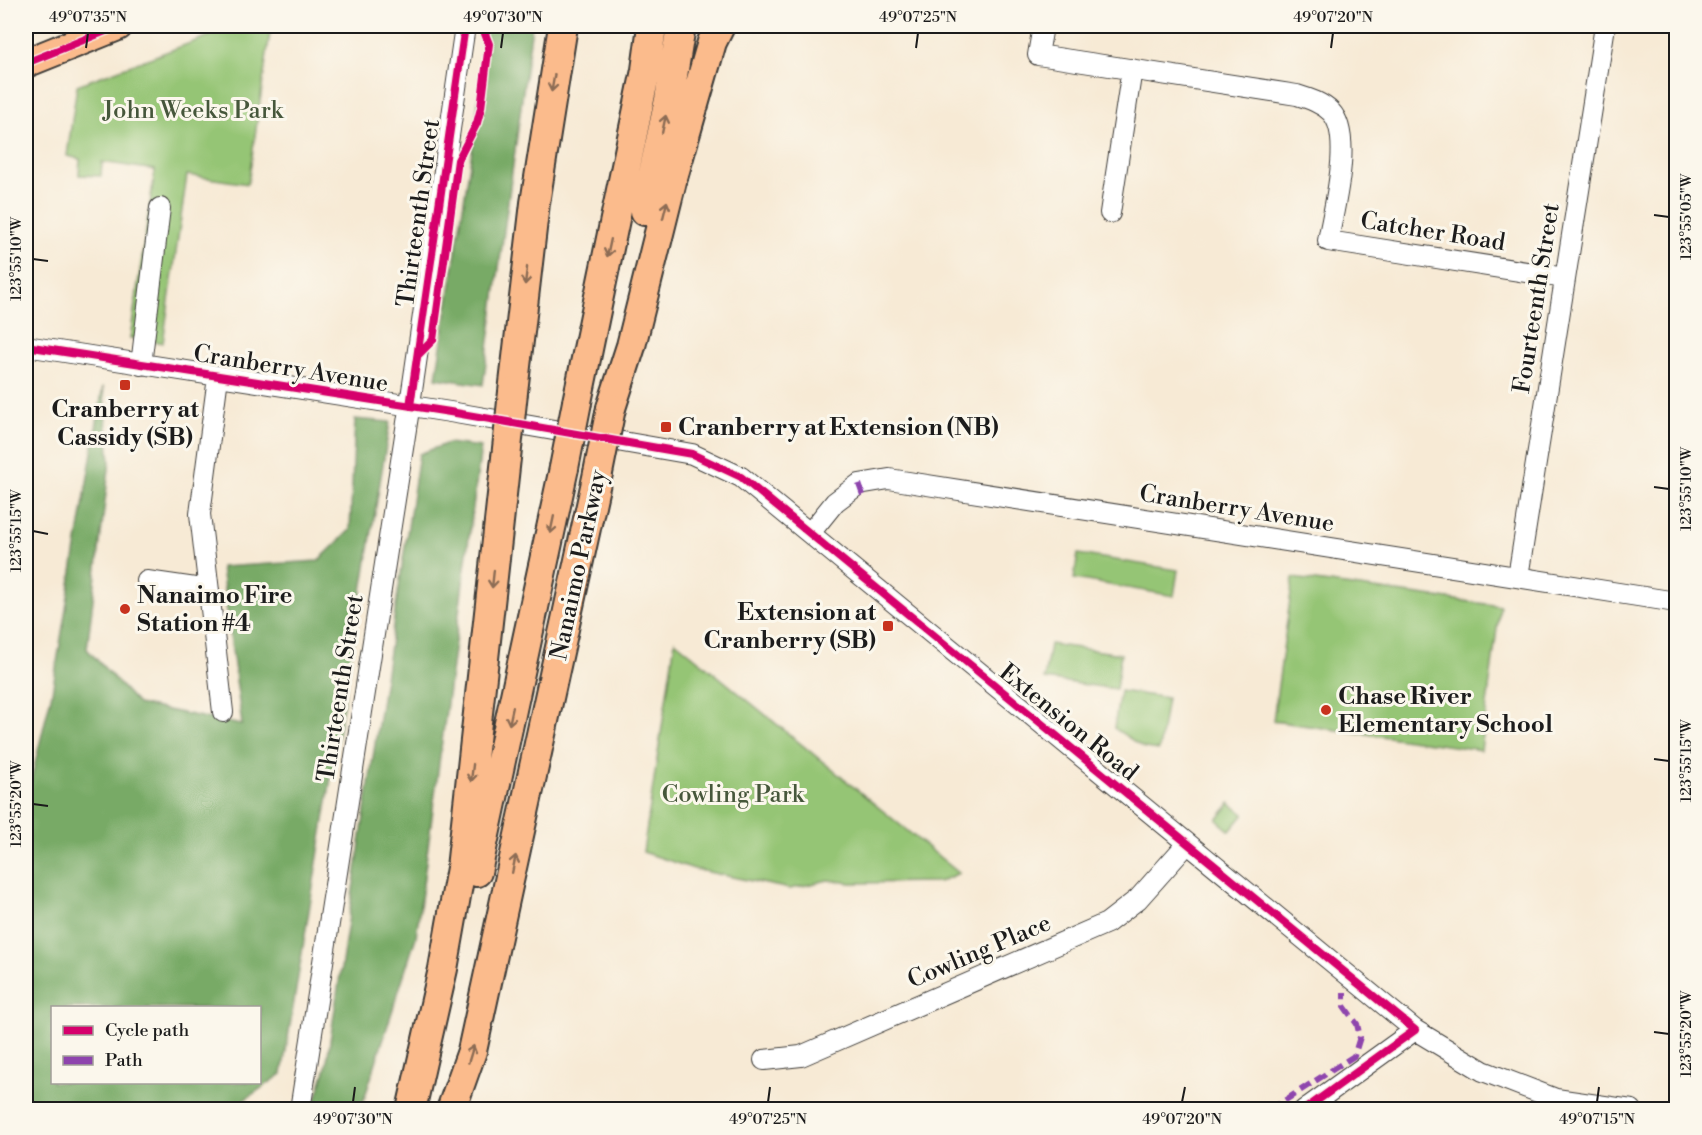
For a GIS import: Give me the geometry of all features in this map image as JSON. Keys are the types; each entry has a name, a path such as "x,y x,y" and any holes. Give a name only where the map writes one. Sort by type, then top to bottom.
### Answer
{"highway":[{"path":"26,63 118,26"},
{"path":"411,1109 443,969 461,868 535,203 563,26"},
{"path":"411,1109 434,1046 462,940 564,468 646,70 652,26"},
{"path":"611,408 619,330 669,100 681,26"},
{"name":"Nanaimo Parkway","path":"451,1110 475,1040 611,408 631,346 672,181 712,42 720,26"}],"street":[{"name":"Thirteenth Street","path":"300,1110 410,406 465,26"},
{"path":"1043,26 1038,55 1132,69 1110,213"},
{"name":"Fourteenth Street","path":"1518,577 1605,26"},
{"name":"Catcher Road","path":"1132,69 1297,95 1318,102 1332,113 1340,128 1342,150 1328,241 1565,278"},
{"path":"141,365 160,208"},
{"name":"Cranberry Avenue","path":"26,346 410,406 692,454"},
{"path":"218,377 201,514 223,712"},
{"name":"Extension Road","path":"692,454 741,477 1414,1030 1483,1071 1545,1095 1632,1110"},
{"name":"Cranberry Avenue","path":"810,533 835,502 859,484 889,479 1677,602"},
{"path":"147,581 209,590"},
{"name":"Cowling Place","path":"764,1060 801,1056 1107,923 1138,899 1187,844"},
{"path":"1304,1110 1414,1030"}],"green space":[{"name":"John Weeks Park","path":"236,26 271,26 248,184 187,175 163,343 130,338 155,170 102,162 101,176 79,175 80,159 67,156 77,85"},
{"path":"485,26 532,26 483,385 436,378 476,125"},
{"path":"103,386 110,461 87,649 138,704 242,725 221,567 318,561 350,530 355,419 390,422 282,1074 231,1109 26,1110 26,801 52,692"},
{"path":"448,443 481,447 416,937 361,1109 313,1109 326,1067 419,454"},
{"path":"1078,554 1178,570 1174,596 1074,579"},
{"path":"1293,578 1500,606 1481,750 1273,721"},
{"name":"Cowling Park","path":"675,641 959,873 939,882 851,883 828,880 790,889 694,869 643,852"},
{"path":"1050,644 1121,654 1116,689 1044,679"},
{"path":"1120,691 1167,698 1159,750 1144,748 1114,728"},
{"path":"1230,803 1244,814 1230,831 1217,820"}],"marked path":[{"path":"859,484 865,501"},
{"path":"1270,1110 1354,1056 1360,1037 1357,1024 1344,1006 1344,992"}],"cycle path":[{"path":"26,63 118,26"},
{"path":"410,406 465,26"},
{"path":"418,355 433,340 458,160 477,123 481,108 489,44 482,26"},
{"path":"26,346 450,412 692,454 741,477 1415,1030 1304,1110"}],"place":[{"name":"Cranberry at Cassidy (SB)","path":"125,385"},
{"name":"Cranberry at Extension (NB)","path":"666,427"},
{"name":"Nanaimo Fire Station #4","path":"125,609"},
{"name":"Extension at Cranberry (SB)","path":"888,626"},
{"name":"Chase River Elementary School","path":"1326,710"}]}
